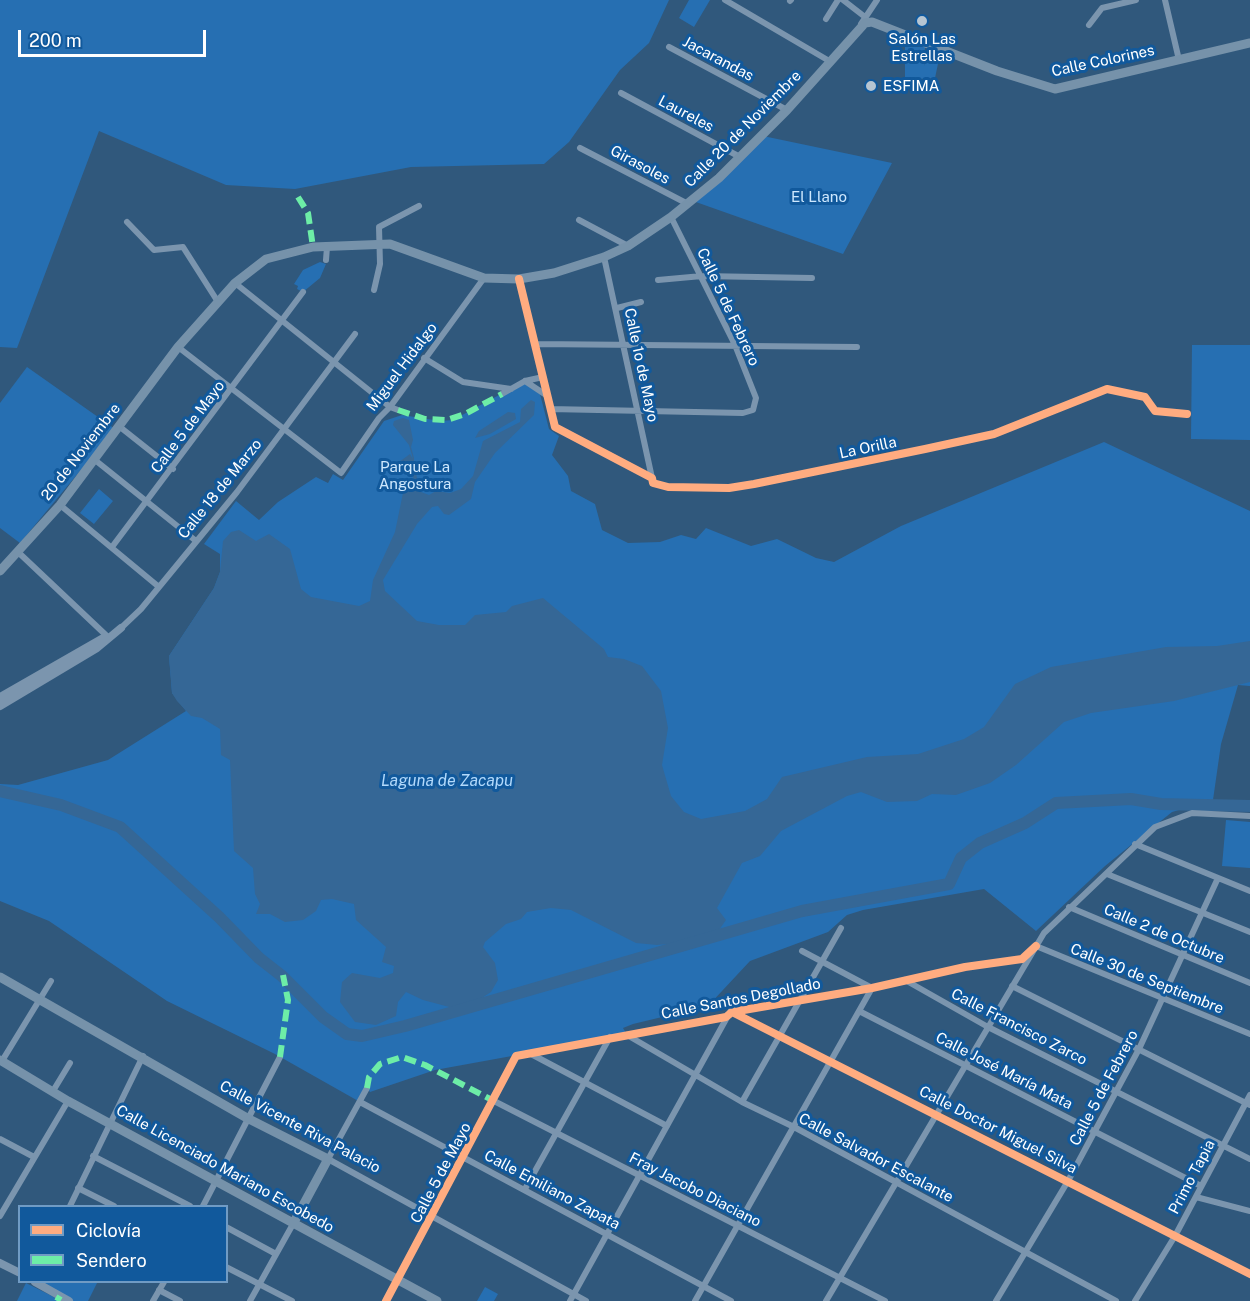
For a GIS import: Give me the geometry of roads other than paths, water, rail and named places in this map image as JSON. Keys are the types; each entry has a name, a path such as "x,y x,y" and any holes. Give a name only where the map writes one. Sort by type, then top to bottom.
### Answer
{"main road":[{"name":"Calle 20 de Noviembre","path":"178,347 235,283 266,259 293,251 380,244 414,251 484,278 519,279 554,273 604,257 628,246 688,204 740,157 787,110 867,20"},
{"name":"Calle Colorines","path":"867,20 997,71 1055,89 1250,43"},
{"name":"20 de Noviembre","path":"0,571 60,505 178,347"},
{"name":"Calle Vicente Riva Palacio","path":"0,977 143,1056 247,1118 328,1159"},
{"name":"Calle Licenciado Mariano Escobedo","path":"1,1061 68,1101 437,1301"},
{"path":"293,1224 328,1159"}],"street":[{"path":"725,0 831,62"},
{"path":"826,19 841,0 867,20 870,9 877,0"},
{"path":"1102,0 1111,6"},
{"path":"1089,25 1102,8 1136,0"},
{"path":"1165,0 1179,60"},
{"name":"Jacarandas","path":"669,47 787,110"},
{"name":"Laureles","path":"621,93 740,157"},
{"name":"Girasoles","path":"580,148 688,204"},
{"path":"374,290 380,264 379,227 419,206"},
{"name":"Calle 5 de Febrero","path":"639,409 743,413 753,410 756,398 735,345 671,217"},
{"path":"579,220 628,246"},
{"path":"127,222 154,250 183,248 218,302"},
{"path":"326,260 327,247"},
{"name":"Calle 1o de Mayo","path":"604,257 639,409 652,478"},
{"path":"658,280 702,276 812,278"},
{"name":"Miguel Hidalgo","path":"285,430 341,473 379,418 390,407 484,278"},
{"path":"519,279 550,409 639,409"},
{"path":"235,283 390,407 398,410"},
{"name":"Calle 5 de Mayo","path":"112,547 173,469 303,292"},
{"path":"617,308 641,302"},
{"name":"Calle 18 de Marzo","path":"0,706 108,637 141,609 285,430 355,334"},
{"path":"535,344 856,347"},
{"path":"178,347 285,430"},
{"path":"424,358 463,382 511,389"},
{"path":"502,394 525,381 543,377"},
{"path":"525,381 547,395"},
{"name":"La Orilla","path":"550,409 555,427 652,478 653,483 668,487 729,488 804,476 994,434 1107,389 1145,397 1155,411 1187,414"},
{"path":"120,427 173,469"},
{"path":"95,460 196,541"},
{"path":"60,505 159,587"},
{"path":"18,552 108,637"},
{"name":"Calle 18 de Marzo","path":"0,697 108,637"},
{"path":"826,1301 1044,933 1069,907 1107,874 1135,844 1169,819 1192,813 1250,816"},
{"path":"1135,844 1250,891"},
{"path":"1107,874 1250,932"},
{"name":"Calle 5 de Febrero","path":"996,1301 1068,1181 1139,1049 1218,878"},
{"name":"Calle 2 de Octubre","path":"1069,907 1250,983"},
{"path":"742,1102 841,928"},
{"path":"1023,968 1022,959 1036,946"},
{"name":"Calle 30 de Septiembre","path":"1036,946 1250,1034"},
{"path":"695,1301 872,988 802,951"},
{"name":"Calle Santos Degollado","path":"516,1056 872,988 964,968 1022,959"},
{"name":"Calle Francisco Zarco","path":"905,980 988,1026 1250,1159"},
{"path":"1,1061 51,981"},
{"path":"1012,986 1248,1104"},
{"path":"570,1301 735,1003"},
{"name":"Calle José María Mata","path":"859,1011 1201,1186"},
{"name":"Calle Doctor Miguel Silva","path":"729,1014 779,1035 936,1113 1250,1274"},
{"name":"Calle Salvador Escalante","path":"627,1035 696,1073 698,1077 742,1102 794,1127 1116,1301"},
{"path":"525,1189 610,1037"},
{"path":"531,1054 667,1126"},
{"path":"70,1205 143,1056"},
{"name":"Calle 5 de Mayo","path":"386,1301 465,1158 516,1056"},
{"path":"204,1205 280,1057"},
{"path":"53,1090 70,1063"},
{"path":"328,1159 367,1088"},
{"name":"Primo Tapia","path":"1135,1301 1175,1236 1222,1145 1248,1104 1250,1095"},
{"path":"0,1216 68,1101"},
{"name":"Fray Jacobo Diaciano","path":"494,1101 885,1301"},
{"name":"Calle Emiliano Zapata","path":"360,1102 731,1301"},
{"path":"0,1138 34,1157"},
{"path":"93,1155 187,1205"},
{"name":"Calle Vicente Riva Palacio","path":"328,1159 586,1301"},
{"path":"78,1188 112,1205"},
{"path":"1196,1197 1250,1211"},
{"path":"250,1301 293,1224"},
{"path":"228,1228 276,1254"},
{"path":"0,1263 18,1272"},
{"path":"228,1268 292,1301"},
{"path":"38,1283 69,1301"},
{"path":"153,1301 163,1283"},
{"path":"159,1290 180,1301"}],"water":[{"name":"Laguna de Zacapu","path":"531,400 535,402 534,415 495,453 475,482 471,499 449,515 444,514 438,506 432,507 417,524 383,580 385,591 417,621 439,625 465,625 475,615 506,612 512,606 543,598 604,649 608,657 624,659 642,666 661,691 668,728 662,765 671,796 684,812 701,819 745,811 767,799 782,777 867,757 918,754 964,739 984,727 1015,684 1051,667 1166,647 1217,646 1250,641 1250,682 1174,701 1091,713 1064,722 1016,765 990,783 956,795 932,794 917,801 887,802 861,792 847,796 781,831 760,856 742,863 717,908 726,920 719,930 679,943 657,945 636,943 571,910 551,908 527,912 521,919 506,924 485,942 483,947 495,963 498,980 491,992 474,1003 453,1008 423,1000 406,992 398,1002 396,1016 376,1025 355,1022 340,1002 342,982 352,973 380,978 393,973 394,966 382,962 386,947 356,920 354,904 332,899 321,900 316,911 303,920 285,922 270,914 256,914 260,904 255,894 253,868 234,851 230,760 221,755 220,729 202,718 191,716 177,701 172,693 169,656 214,588 220,572 223,541 231,532 239,530 256,541 269,534 290,549 301,589 311,597 359,606 370,601 373,580 395,532 403,493 415,483 412,474 399,462 410,454 413,459 409,445 393,425 394,421 403,418 409,420 413,440 411,447 414,458 414,467 421,492 429,495 436,491 450,493 461,489 473,476 483,441 520,422 521,409"},
{"path":"508,412 515,413 516,419 490,434 475,438 479,431"}],"waterway":[{"path":"0,791 61,805 120,827 219,917 259,958 282,976 323,1017 347,1034 362,1036 405,1026 802,911 949,884 961,858 980,843 1025,823 1056,803 1131,799 1161,804 1250,806"}],"place":[{"name":"Salón Las Estrellas","path":"922,21"},
{"name":"ESFIMA","path":"871,86"}],"park label":[{"name":"El Llano","path":"819,197"},
{"name":"Parque La Angostura","path":"415,476"}]}
